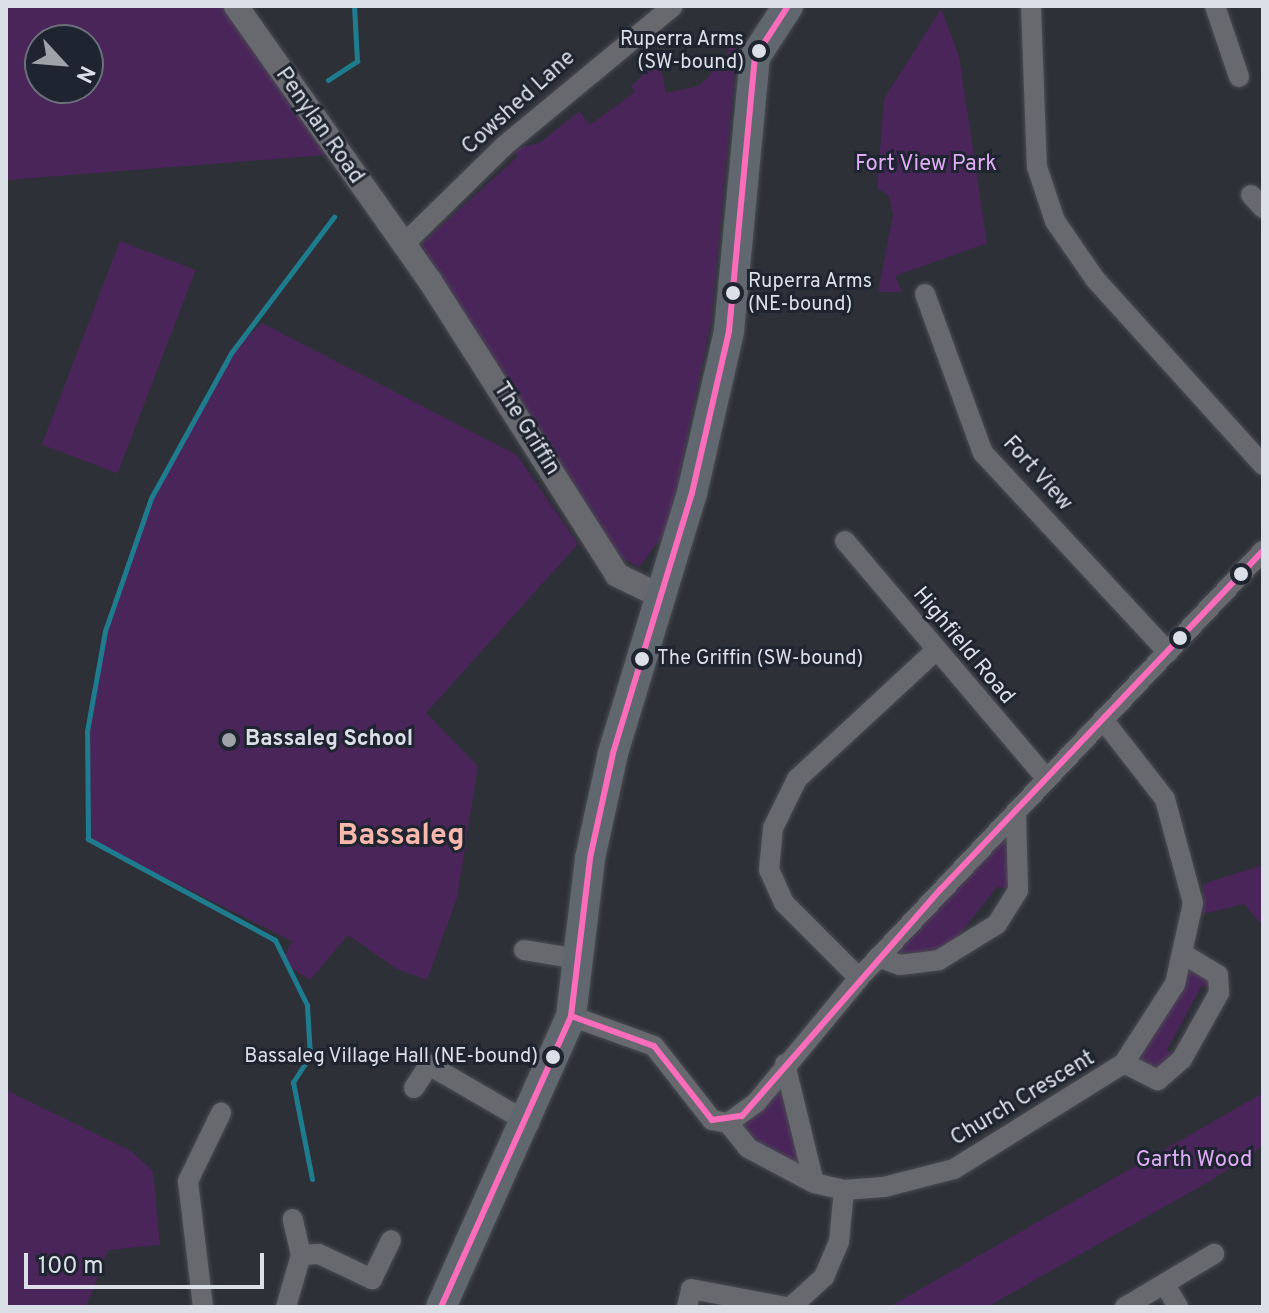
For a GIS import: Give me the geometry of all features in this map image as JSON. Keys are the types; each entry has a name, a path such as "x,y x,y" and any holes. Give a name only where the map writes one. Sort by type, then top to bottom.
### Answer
{"main road":[{"path":"441,1307 529,1123 571,1016 613,753 660,596 729,331 755,57 775,11"}],"street":[{"name":"Penylan Road","path":"236,6 404,244"},
{"name":"Cowshed Lane","path":"404,244 504,146 673,6"},
{"path":"1031,6 1037,167 1055,221 1095,279 1263,465"},
{"path":"1215,6 1239,77"},
{"name":"The Griffin","path":"404,244 617,575 660,596"},
{"name":"Fort View","path":"925,294 983,453 1168,652"},
{"name":"Highfield Road","path":"845,541 934,652 1047,779"},
{"path":"728,1123 785,1064 878,957 1263,551"},
{"path":"859,978 784,903 769,870 773,828 797,779 934,652"},
{"name":"Church Crescent","path":"571,1016 654,1046 712,1120 728,1123 748,1148 814,1183 844,1190 954,1169 1124,1063 1186,956 1193,903 1183,848 1151,775 1104,721"},
{"path":"878,957 900,965 939,960 997,924 1018,890 1016,812"},
{"path":"524,950 578,959"},
{"name":"Church Crescent","path":"1124,1063 1158,1080 1182,1059 1219,993 1218,975 1186,956"},
{"path":"785,1064 814,1183"},
{"path":"414,1088 429,1065 529,1123"},
{"path":"203,1307 188,1181 221,1113"},
{"path":"687,1307 691,1289 788,1307 829,1265 844,1190"},
{"path":"286,1307 301,1255 293,1219"},
{"path":"301,1255 319,1254 372,1279 391,1240"},
{"path":"1125,1307 1214,1254"},
{"path":"1165,1285 1178,1307"}],"green space":[{"path":"6,6 223,6 326,155 6,180"},
{"name":"Fort View Park","path":"941,9 959,56 987,243 895,276 902,292 878,292 893,214 889,196 877,188 884,99"},
{"path":"729,33 737,49 711,322 668,529 639,567 616,555 421,244 517,157 515,149 541,142 579,111 590,125 635,92 631,86 659,60 666,93 699,86 727,57"},
{"path":"120,241 196,270 117,474 42,445"},
{"path":"262,323 517,455 578,544 426,713 478,766 457,898 427,980 397,969 348,935 310,980 282,962 292,941 88,839 87,731 105,631 151,498 231,353"},
{"path":"1016,812 1018,890 997,887 939,960 878,957"},
{"path":"1263,865 1263,926 1244,904 1202,914 1203,884"},
{"path":"1186,956 1204,963 1219,993 1202,985 1167,1050 1182,1059 1171,1072 1124,1063"},
{"path":"785,1064 814,1183 728,1123"},
{"path":"6,1090 131,1151 153,1171 160,1245 108,1250 86,1307 6,1307"},
{"name":"Garth Wood","path":"1263,1093 1263,1146 1210,1181 987,1307 889,1307"}],"waterway":[{"path":"328,80 357,61 354,6"},
{"path":"312,1179 293,1082 310,1056 307,1005 275,940 88,839 87,731 105,631 151,498 231,353 334,217"}],"transit line":[{"path":"441,1307 571,1016 590,858 613,753 692,493 729,331 755,57 788,6"},
{"path":"571,1016 654,1046 712,1120 742,1116 940,890 1263,551"}],"place":[{"name":"Ruperra Arms (SW-bound)","path":"759,51"},
{"name":"Ruperra Arms (NE-bound)","path":"733,293"},
{"name":"The Griffin (SW-bound)","path":"642,659"},
{"name":"Bassaleg School","path":"229,740"},
{"name":"Bassaleg Village Hall (NE-bound)","path":"553,1057"}],"district":[{"name":"Bassaleg","path":"401,837"}]}
